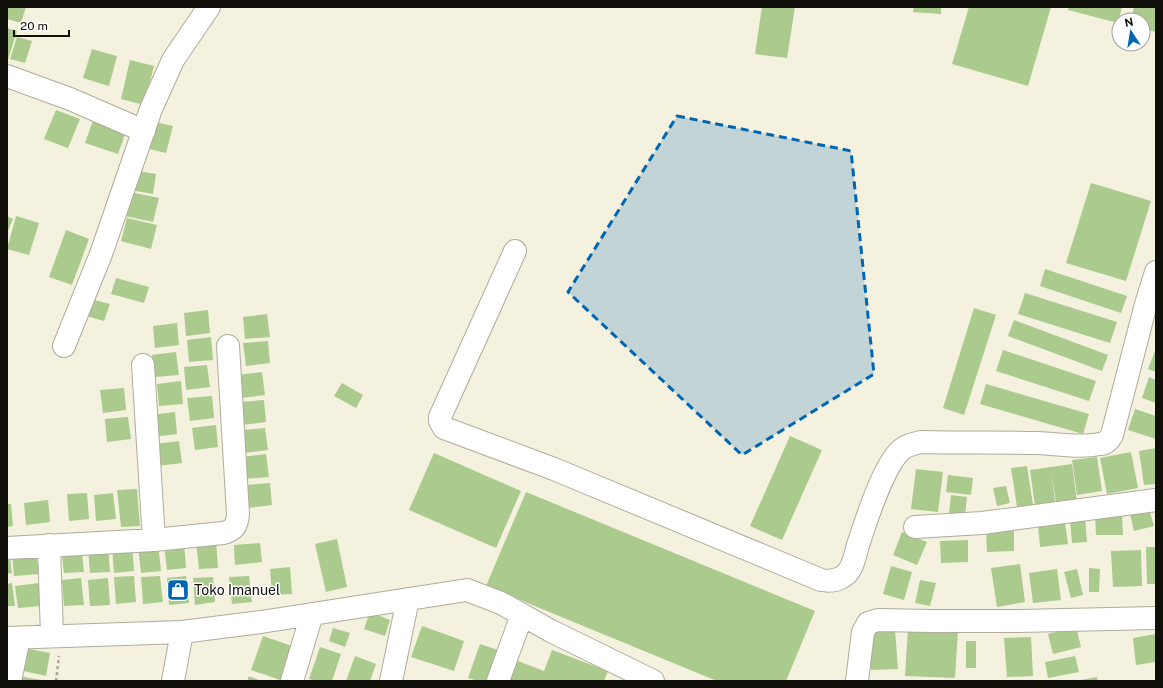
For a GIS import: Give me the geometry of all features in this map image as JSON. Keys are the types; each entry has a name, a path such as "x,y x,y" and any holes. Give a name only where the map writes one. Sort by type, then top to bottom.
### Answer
{"street":[{"path":"64,346 101,254 151,109 173,60 209,7"},
{"path":"7,76 70,99 144,130"},
{"path":"515,251 440,417 440,421 444,428 554,469 814,578 825,581 842,577 852,566 882,479 896,456 906,446 921,442 1080,445 1102,444 1106,442 1112,435 1146,304 1156,272"},
{"path":"7,548 154,540 223,533 234,529 237,525 238,514 228,346"},
{"path":"143,365 154,540"},
{"path":"915,527 982,523 1156,500"},
{"path":"49,545 57,636"},
{"path":"10,681 13,638 182,632 467,590 501,603 641,678"},
{"path":"391,681 408,599"},
{"path":"292,681 312,614"},
{"path":"498,681 522,615"},
{"path":"857,681 863,632 868,623 878,620 1019,621 1156,618"},
{"path":"173,681 182,632"}],"path":[{"path":"56,681 57,636"}],"highlighted area":[{"path":"677,116 851,151 874,374 742,455 568,292"}],"building":[{"path":"7,7 26,7 21,23 7,19"},
{"path":"762,7 795,7 787,58 755,54"},
{"path":"914,7 941,7 941,14 913,12"},
{"path":"969,7 1051,7 1028,86 952,64"},
{"path":"1069,7 1122,7 1121,12 1111,12 1111,21 1068,10"},
{"path":"1134,7 1156,7 1156,32 1151,31 1151,12 1133,12"},
{"path":"7,28 17,31 7,63"},
{"path":"17,37 32,41 25,63 10,59"},
{"path":"92,49 117,56 109,86 83,78"},
{"path":"130,60 154,66 144,105 121,99"},
{"path":"56,110 80,119 68,148 44,139"},
{"path":"95,115 128,126 118,154 85,143"},
{"path":"151,121 173,126 166,153 145,148"},
{"path":"133,170 156,174 153,194 130,190"},
{"path":"1091,183 1151,201 1126,281 1066,263"},
{"path":"130,192 159,198 153,222 125,216"},
{"path":"7,216 13,219 7,233"},
{"path":"16,216 39,223 29,255 7,249"},
{"path":"127,218 157,225 151,249 121,241"},
{"path":"66,230 89,239 72,285 49,277"},
{"path":"1045,269 1127,296 1121,313 1040,286"},
{"path":"116,278 149,287 144,303 111,294"},
{"path":"1025,293 1117,322 1110,343 1018,314"},
{"path":"91,299 110,304 104,321 86,316"},
{"path":"974,308 996,315 964,415 943,408"},
{"path":"208,310 210,333 186,336 184,313"},
{"path":"267,314 270,337 245,339 243,317"},
{"path":"1014,320 1108,355 1102,371 1008,336"},
{"path":"177,323 179,345 155,348 153,326"},
{"path":"211,337 213,360 189,362 187,340"},
{"path":"268,341 270,363 246,366 243,343"},
{"path":"1003,350 1096,381 1089,401 996,371"},
{"path":"1156,351 1156,372 1148,369"},
{"path":"176,352 179,375 155,377 152,355"},
{"path":"207,365 210,387 186,390 184,367"},
{"path":"262,372 265,395 241,398 238,375"},
{"path":"1149,377 1156,380 1156,403 1142,398"},
{"path":"181,381 183,404 159,406 157,384"},
{"path":"342,383 363,395 356,408 334,396"},
{"path":"986,384 1089,414 1083,434 980,404"},
{"path":"124,388 126,410 103,413 100,390"},
{"path":"212,396 214,418 190,421 187,398"},
{"path":"264,400 266,422 242,425 240,402"},
{"path":"1135,409 1156,416 1156,439 1128,430"},
{"path":"175,412 177,434 153,437 151,415"},
{"path":"128,417 131,439 107,442 105,419"},
{"path":"216,425 218,447 195,450 192,428"},
{"path":"265,428 268,450 244,453 242,430"},
{"path":"790,436 822,450 782,540 750,526"},
{"path":"179,441 182,463 157,466 155,444"},
{"path":"1156,448 1156,484 1144,485 1139,451"},
{"path":"1131,452 1138,488 1107,494 1100,458"},
{"path":"434,453 521,491 496,548 409,510"},
{"path":"266,454 269,477 244,479 242,457"},
{"path":"1097,457 1102,491 1077,495 1072,460"},
{"path":"1072,464 1077,501 1056,504 1051,467"},
{"path":"1027,466 1033,505 1017,507 1011,468"},
{"path":"1051,467 1055,503 1035,506 1030,470"},
{"path":"916,469 943,472 938,512 911,509"},
{"path":"948,475 973,478 971,495 946,492"},
{"path":"270,483 272,505 248,508 246,485"},
{"path":"1006,486 1010,503 997,506 993,488"},
{"path":"137,489 140,526 121,527 117,490"},
{"path":"526,492 815,611 786,681 717,681 486,586"},
{"path":"87,493 89,519 69,521 67,494"},
{"path":"113,493 116,519 96,521 94,495"},
{"path":"951,495 967,497 965,516 949,514"},
{"path":"48,500 50,522 26,525 24,503"},
{"path":"7,504 11,504 13,526 7,527"},
{"path":"1149,509 1154,526 1134,531 1130,514"},
{"path":"1122,512 1123,535 1096,535 1095,513"},
{"path":"1085,518 1087,542 1072,543 1070,520"},
{"path":"1065,522 1068,544 1040,547 1038,525"},
{"path":"1014,528 1014,551 987,552 986,529"},
{"path":"902,532 927,542 917,565 893,555"},
{"path":"337,539 347,587 326,592 315,544"},
{"path":"968,540 968,562 941,563 940,541"},
{"path":"216,541 218,568 199,569 196,543"},
{"path":"184,542 186,568 167,570 164,544"},
{"path":"260,543 262,562 235,565 234,545"},
{"path":"158,544 161,571 141,573 138,546"},
{"path":"81,545 84,572 64,573 61,547"},
{"path":"108,545 110,572 90,573 88,547"},
{"path":"132,545 134,571 114,573 112,546"},
{"path":"1146,547 1156,547 1156,584 1147,584"},
{"path":"1141,550 1142,586 1113,587 1111,551"},
{"path":"7,551 9,551 12,573 7,574"},
{"path":"36,551 39,574 14,576 12,554"},
{"path":"1020,564 1025,602 997,607 991,568"},
{"path":"891,566 912,572 904,600 883,594"},
{"path":"290,567 292,594 272,595 270,569"},
{"path":"1089,568 1100,569 1099,592 1089,592"},
{"path":"1057,569 1061,600 1033,603 1029,573"},
{"path":"1077,569 1083,595 1071,598 1064,572"},
{"path":"134,576 136,602 116,604 114,577"},
{"path":"160,576 163,602 143,604 141,577"},
{"name":"Toko Imanuel","path":"186,576 189,603 169,605 167,578"},
{"path":"249,576 252,602 232,604 229,577"},
{"path":"213,577 215,602 195,605 193,578"},
{"path":"81,578 84,605 64,606 62,580"},
{"path":"108,578 110,605 90,606 88,580"},
{"path":"920,580 936,583 930,606 915,603"},
{"path":"12,583 15,606 7,606 7,584"},
{"path":"39,583 42,606 18,608 15,586"},
{"path":"370,612 390,620 385,636 364,629"},
{"path":"422,626 464,641 454,671 411,657"},
{"path":"1076,627 1081,647 1053,654 1048,634"},
{"path":"333,628 350,633 345,647 329,641"},
{"path":"908,628 958,630 955,678 905,676"},
{"path":"895,630 898,669 871,670 869,632"},
{"path":"1156,634 1156,662 1136,665 1133,638"},
{"path":"263,636 295,647 283,681 251,670"},
{"path":"1031,637 1033,676 1007,677 1004,638"},
{"path":"966,641 976,641 976,668 966,668"},
{"path":"480,644 504,652 494,681 478,681 468,678"},
{"path":"320,647 341,654 332,681 316,681 309,679"},
{"path":"24,648 50,653 46,676 19,670"},
{"path":"552,650 608,671 604,681 507,681 515,660 544,671"},
{"path":"355,656 376,664 370,681 346,681"},
{"path":"1075,656 1079,672 1048,678 1045,662"},
{"path":"18,676 41,680 41,681 17,681"},
{"path":"249,676 261,681 247,681"},
{"path":"1097,677 1098,681 1081,681 1081,680"}],"place":[{"name":"Toko Imanuel","path":"178,590"}]}
